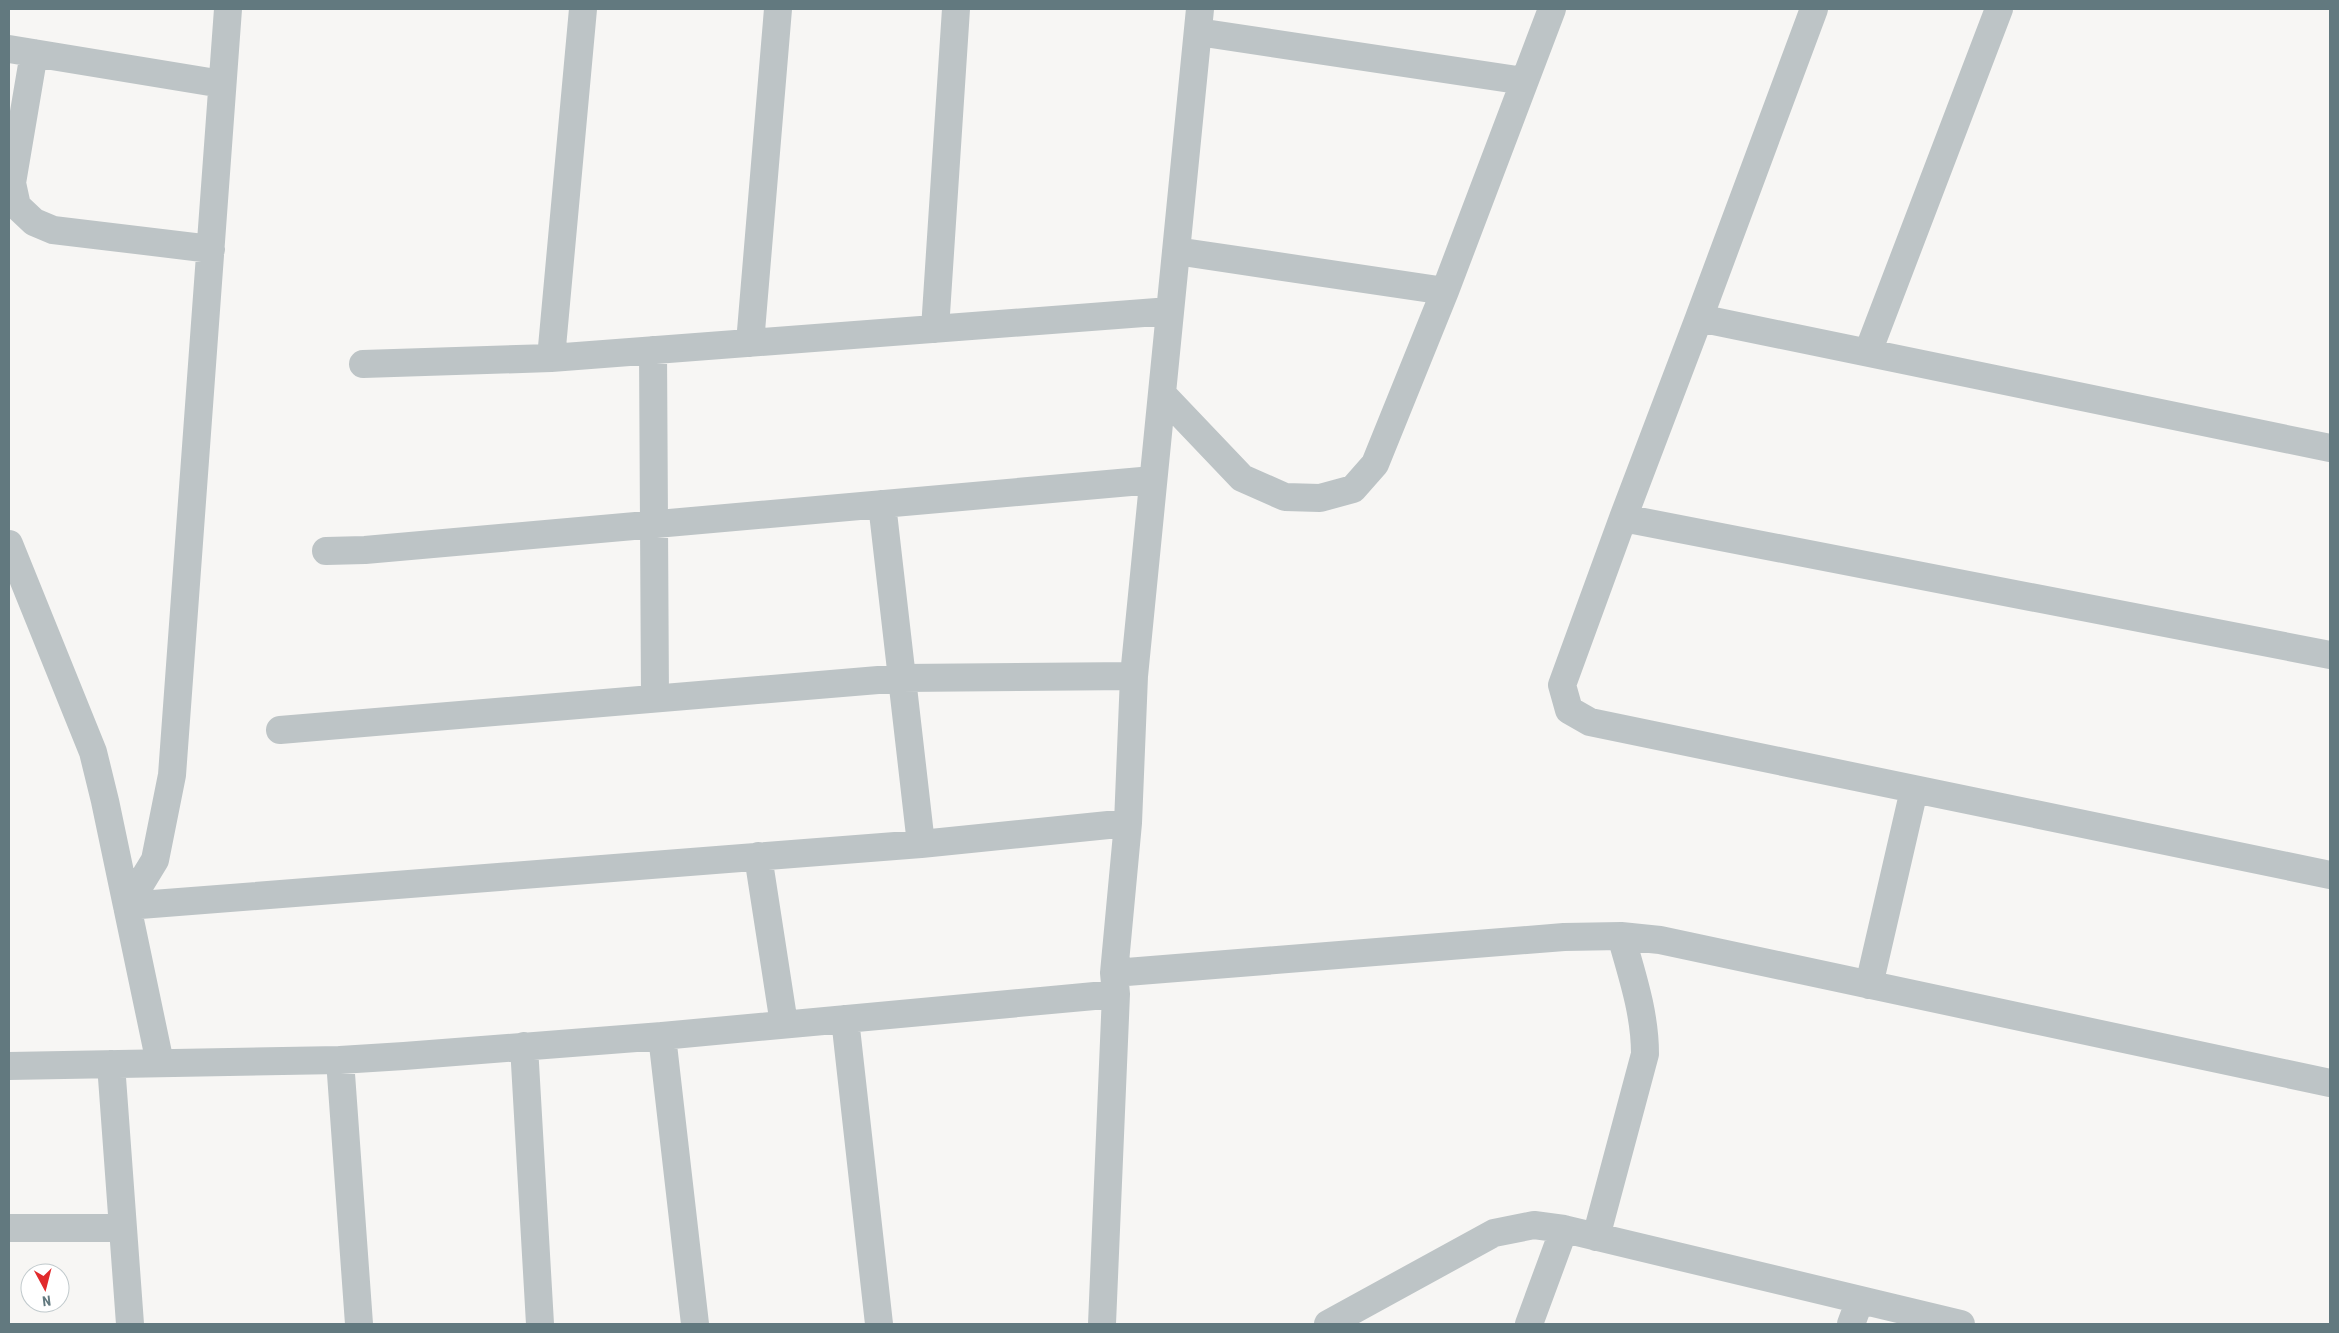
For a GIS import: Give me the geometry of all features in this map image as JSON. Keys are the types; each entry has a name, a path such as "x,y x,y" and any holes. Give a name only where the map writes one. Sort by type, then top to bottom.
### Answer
{"street":[{"path":"127,906 155,860 172,775 228,9"},
{"path":"551,358 583,9"},
{"path":"750,343 778,9"},
{"path":"935,329 956,9"},
{"path":"1162,394 1242,478 1285,497 1320,498 1353,488 1374,464 1445,291 1552,9"},
{"path":"1814,9 1562,685 1569,710 1590,722 2330,875"},
{"path":"1868,352 1999,9"},
{"path":"1102,1324 1115,984 1128,823 1134,676 1199,20 1524,81"},
{"path":"211,250 53,230 34,222 17,206 12,182 21,51 222,84"},
{"path":"1176,252 1445,291"},
{"path":"362,364 551,358 1170,311"},
{"path":"1699,318 2330,448"},
{"path":"654,350 655,698"},
{"path":"326,550 375,550 1153,480"},
{"path":"882,504 921,844"},
{"path":"1624,518 2330,655"},
{"path":"9,544 93,752 160,1064"},
{"path":"280,730 902,678 1134,676"},
{"path":"1869,985 1914,790"},
{"path":"127,906 921,844 1128,823"},
{"path":"758,856 784,1024"},
{"path":"1596,1237 1645,1054 1645,1032 1640,1004 1620,936"},
{"path":"9,1066 340,1060 662,1036 845,1019 1115,984 1564,937 1620,936 1660,940 2330,1083"},
{"path":"845,1019 879,1324"},
{"path":"662,1036 694,1324"},
{"path":"524,1046 540,1324"},
{"path":"340,1060 359,1324"},
{"path":"111,1064 130,1324"},
{"path":"1328,1324 1494,1233 1534,1225 1596,1237 1856,1312 1961,1324"},
{"path":"9,1228 123,1228"},
{"path":"1529,1324 1564,1230"}]}
